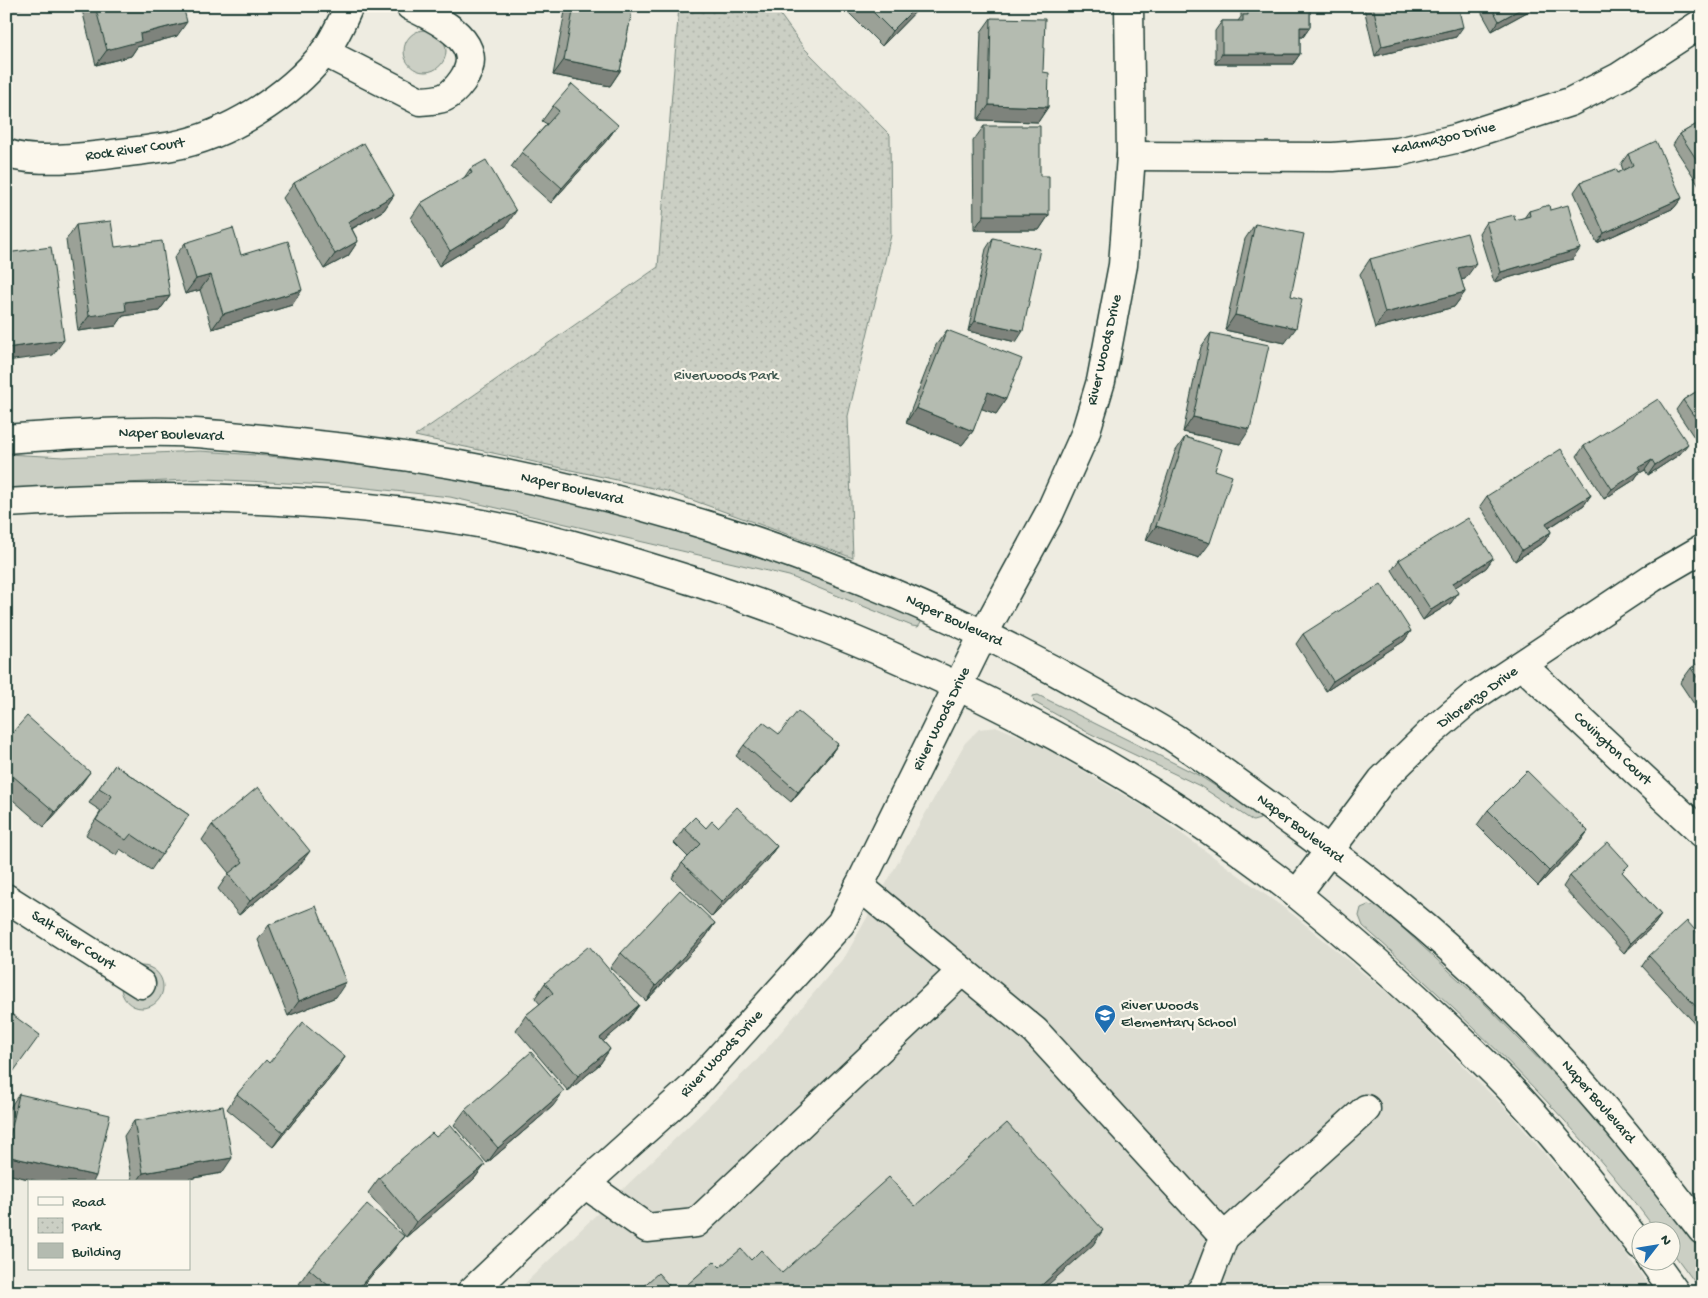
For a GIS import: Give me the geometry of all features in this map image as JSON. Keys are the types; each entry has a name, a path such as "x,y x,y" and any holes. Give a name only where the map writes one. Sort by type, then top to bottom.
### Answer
{"main road":[{"name":"Rock River Court","path":"6,153 43,158 79,158 173,146 208,136 240,122 272,101 303,75 324,52 350,6"},
{"path":"324,52 420,101 436,100 451,96 469,71 470,58 464,43 453,30 439,20 410,6"},
{"name":"River Woods Drive","path":"470,1292 585,1184 693,1087 841,923 984,633 1050,512 1085,434 1101,381 1114,324 1123,265 1131,156 1130,6"},
{"name":"Kalamazoo Drive","path":"1131,156 1333,157 1398,152 1455,139 1570,102 1619,76 1702,23"},
{"name":"Naper Boulevard","path":"6,439 76,434 193,434 373,450 559,484 652,509 832,567 984,633 1173,737 1329,850 1417,920 1496,991 1572,1071 1648,1160 1702,1230"},
{"path":"6,503 67,499 179,498 370,508 450,518 552,540 627,560 739,596 852,639 958,686 1030,723 1122,775 1205,828 1296,894 1406,989 1497,1075 1573,1158 1630,1232"},
{"name":"Dilorenzo Drive","path":"1296,894 1382,780 1429,734 1470,699 1652,578 1702,548"},
{"name":"Covington Court","path":"1522,665 1702,834"},
{"path":"859,886 1035,1032 1224,1237"},
{"name":"Salt River Court","path":"6,898 141,984"},
{"path":"585,1184 647,1228 696,1223 962,971"},
{"path":"1200,1292 1205,1287 1224,1237 1366,1109"},
{"path":"1660,1270 1676,1292"}],"shaded area":[{"name":"River Woods Elementary School","path":"998,727 1038,744 1149,810 1295,916 1405,1008 1507,1110 1599,1217 1630,1259 1630,1270 1638,1270 1654,1292 516,1292 758,1059 846,955 965,743 979,729"}],"green space":[{"name":"Riverwoods Park","path":"679,6 774,6 804,48 890,135 891,235 848,416 853,558 667,491 415,436 658,267"},
{"path":"425,30 433,32 442,40 446,51 444,59 436,68 425,72 417,70 408,62 404,51 406,43 414,34"},
{"path":"200,451 317,461 433,475 491,485 605,510 693,536 817,579 908,614 921,623 918,627 912,626 789,576 450,497 348,486 206,479 6,489 6,454 64,457"},
{"path":"1038,695 1198,775 1259,814 1260,819 1253,821 1200,786 1087,732 1034,702 1033,696"},
{"path":"1368,905 1381,908 1486,1005 1562,1083 1644,1177 1677,1220 1648,1220 1623,1188 1554,1109 1442,997 1363,926 1359,916 1361,908"},
{"path":"146,966 154,969 160,975 163,987 160,999 154,1005 138,1008 130,1005 124,999 121,983 124,975 130,969"},
{"path":"1680,1224 1702,1253 1702,1292 1680,1262"}],"building":[{"path":"95,6 183,6 187,22 140,34 141,41 107,50"},
{"path":"574,6 633,6 620,71 564,60"},
{"path":"867,6 917,6 892,31"},
{"path":"1248,6 1310,6 1310,27 1300,27 1300,54 1222,54 1222,21 1243,21 1243,15 1248,15"},
{"path":"1373,6 1458,6 1463,27 1382,46"},
{"path":"1491,6 1526,6 1499,21"},
{"path":"991,18 1045,19 1043,72 1049,73 1048,107 989,105"},
{"path":"572,84 618,125 562,188 522,152 559,111 553,106"},
{"path":"1702,121 1702,168 1680,134"},
{"path":"984,126 1040,126 1040,176 1049,176 1049,215 984,215"},
{"path":"1656,141 1682,198 1604,233 1581,182 1616,169 1618,173 1633,165 1628,154"},
{"path":"364,143 394,195 348,222 358,241 335,254 294,183"},
{"path":"486,160 516,211 450,251 421,203 472,173 470,169"},
{"path":"1549,205 1550,210 1568,205 1580,249 1501,272 1486,222 1514,215 1515,220 1530,216 1529,211"},
{"path":"111,221 115,247 162,241 170,296 125,302 126,311 89,316 76,225"},
{"path":"1255,224 1304,234 1291,296 1302,299 1296,328 1235,315"},
{"path":"233,228 241,255 288,241 302,290 223,314 211,275 196,279 185,243"},
{"path":"1467,233 1476,264 1458,268 1465,292 1385,313 1370,259"},
{"path":"993,238 1040,249 1023,331 975,321"},
{"path":"51,247 64,340 6,348 6,253"},
{"path":"947,330 1022,359 1006,399 988,392 973,431 916,408"},
{"path":"1211,333 1269,345 1250,429 1193,417"},
{"path":"1702,388 1702,428 1683,400"},
{"path":"1658,399 1688,444 1655,465 1652,460 1639,467 1641,470 1612,489 1584,446"},
{"path":"1185,437 1222,449 1215,470 1232,476 1210,543 1156,526"},
{"path":"1561,449 1591,495 1546,523 1551,532 1522,550 1487,496"},
{"path":"1468,518 1493,558 1453,583 1458,593 1431,610 1399,560"},
{"path":"1381,584 1411,631 1333,681 1303,634"},
{"path":"1702,661 1702,685 1691,668"},
{"path":"798,711 838,744 798,792 744,745 763,722 779,734"},
{"path":"27,716 90,772 55,812 6,770 6,740"},
{"path":"115,765 189,815 162,855 131,834 126,840 96,820 112,796 99,788"},
{"path":"1527,771 1588,831 1549,871 1488,810"},
{"path":"258,787 310,851 250,901 228,874 243,862 212,825"},
{"path":"737,807 777,846 722,902 682,863 701,844 684,828 695,817 706,828 712,821 718,827"},
{"path":"1608,842 1629,865 1622,872 1661,915 1631,943 1570,876"},
{"path":"680,890 715,923 656,986 621,953"},
{"path":"316,906 346,982 299,1001 269,925"},
{"path":"1687,921 1702,938 1702,1013 1649,956"},
{"path":"589,946 639,1005 600,1038 610,1049 578,1076 526,1015 553,993 545,983"},
{"path":"6,1010 40,1035 8,1079 6,1077"},
{"path":"303,1022 345,1057 283,1132 237,1094 266,1060 269,1063"},
{"path":"531,1052 564,1091 498,1148 465,1110"},
{"path":"19,1094 110,1115 96,1176 6,1156"},
{"path":"223,1106 232,1158 143,1173 134,1121"},
{"path":"1007,1123 1103,1230 1034,1292 679,1292 714,1261 720,1267 741,1249 751,1260 761,1250 782,1273 889,1177 915,1206"},
{"path":"451,1125 485,1165 416,1222 379,1178 432,1133 436,1137"},
{"path":"367,1204 404,1236 355,1292 336,1292 309,1269"},
{"path":"658,1273 675,1292 637,1292"}],"place":[{"name":"River Woods Elementary School","path":"1105,1034"}]}
